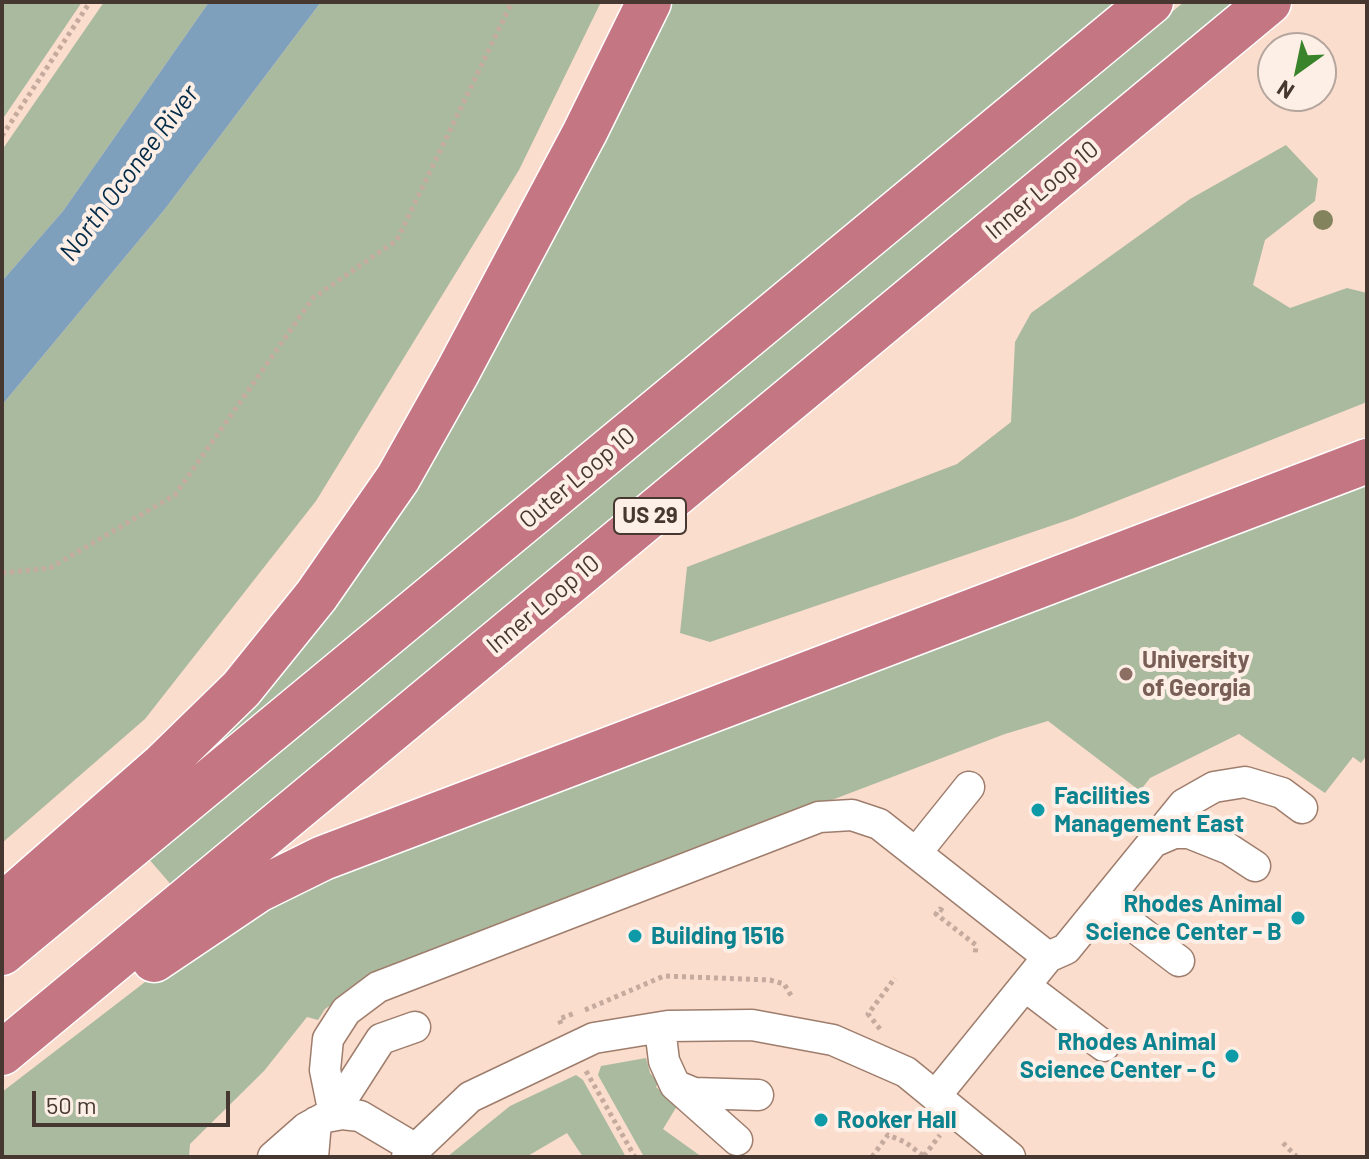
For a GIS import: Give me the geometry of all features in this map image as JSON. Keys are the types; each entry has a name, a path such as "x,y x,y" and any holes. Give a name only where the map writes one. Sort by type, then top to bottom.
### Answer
{"highway":[{"path":"2,906 163,765 241,689 316,596 398,478 428,425 578,146 649,2"},
{"name":"Outer Loop 10","path":"2,953 1151,2"},
{"name":"Inner Loop 10","path":"16,1041 1269,2"},
{"path":"16,1041 104,998 175,944 258,890 323,858 1367,461"}],"lane":[{"path":"937,1094 1048,957 1066,949 1184,804 1202,792 1229,782 1262,785 1302,808"},
{"path":"916,853 969,787"},
{"path":"328,1116 325,1070 328,1039 346,1011 378,987 819,817 842,814 869,819 1048,957"},
{"path":"1153,842 1174,833 1189,833 1229,849 1255,866"},
{"path":"1103,903 1179,961"},
{"path":"1025,986 1104,1046"},
{"path":"273,1157 328,1116 360,1116 410,1153 470,1097 594,1038 660,1028 752,1025 833,1040 906,1072 937,1094 1010,1157"},
{"path":"313,1157 328,1116 381,1039 415,1027"},
{"path":"660,1028 664,1061 675,1085 737,1140"},
{"path":"675,1085 694,1093 758,1095"}],"path":[{"path":"2,136 90,2"},
{"path":"2,573 50,568 175,495 313,298 397,240 512,2"},
{"path":"944,911 940,909 936,914 976,945 975,956"},
{"path":"586,1009 664,976 770,980 784,984 792,997"},
{"path":"882,1033 868,1014 895,978"},
{"path":"583,1065 635,1157"},
{"path":"872,1157 888,1135 905,1142 925,1157 937,1139"},
{"path":"1283,1143 1297,1157"}],"green space":[{"path":"2,2 82,2 2,120"},
{"path":"104,2 209,2 63,211 2,281 2,150"},
{"path":"321,2 601,2 519,170 316,501 145,719 2,843 2,405 165,209"},
{"path":"671,2 1115,2 147,811 209,737 639,58"},
{"path":"1184,2 1241,2 173,887 148,858"},
{"path":"1286,145 1318,179 1315,201 1265,240 1253,285 1290,308 1347,288 1367,293 1367,402 1074,518 710,642 680,633 687,567 957,464 1011,422 1015,342 1031,313 1190,199"},
{"path":"1367,480 1367,755 1361,763 1353,757 1325,793 1239,734 1150,778 1140,791 1048,721 1005,734 614,883 359,986 325,1009 318,1020 307,1017 264,1071 190,1144 189,1157 2,1157 2,1092 188,949 253,907"},
{"path":"646,1058 650,1073 658,1082 656,1087 677,1106 663,1129 702,1157 644,1157 598,1075 601,1066"},
{"path":"576,1075 583,1080 626,1157 583,1157 567,1133 526,1157 447,1157 510,1106"}],"water":[{"name":"North Oconee River","path":"209,2 321,2 165,209 2,405 2,281 63,211"}],"place":[{"name":"University of Georgia","path":"1126,674"},
{"name":"Facilities Management East","path":"1038,810"},
{"name":"Rhodes Animal Science Center - B","path":"1298,918"},
{"name":"Building 1516","path":"635,936"},
{"name":"Rhodes Animal Science Center - C","path":"1232,1056"},
{"name":"Rooker Hall","path":"821,1120"}]}
